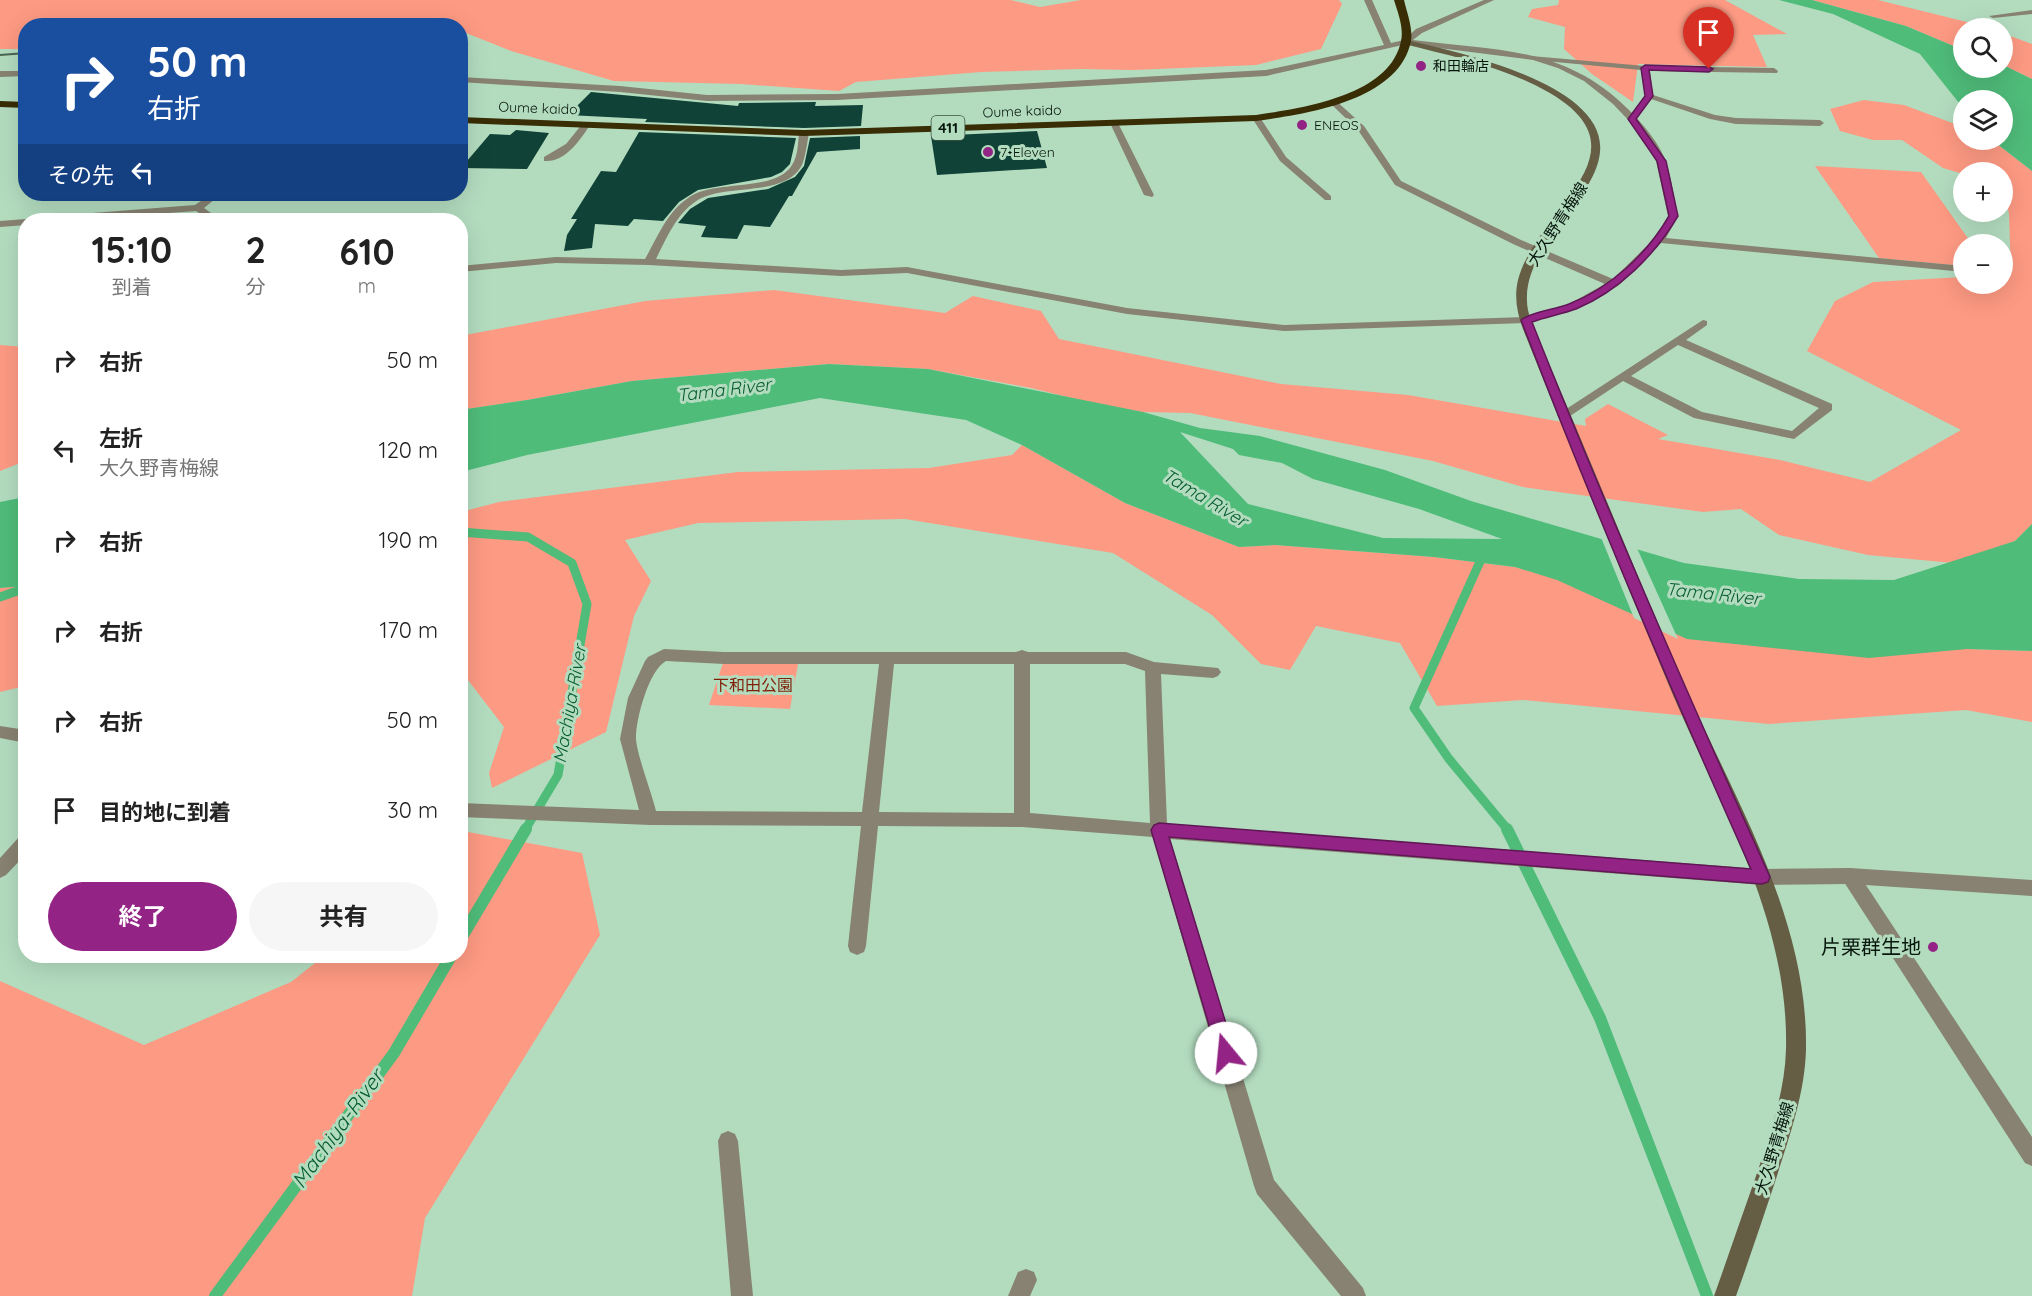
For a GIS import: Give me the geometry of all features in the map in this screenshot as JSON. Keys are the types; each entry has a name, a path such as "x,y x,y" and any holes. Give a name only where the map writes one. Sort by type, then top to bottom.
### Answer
{"highway":[{"path":"1399,0 1407,42"},
{"name":"Oume kaido","path":"468,120 804,133 1256,118 1312,108 1359,93 1384,76 1401,60 1407,42"},
{"path":"0,104 18,105"}],"main road":[{"name":"大久野青梅線","path":"1407,42 1512,72 1542,86 1568,101 1586,118 1594,132 1598,148 1592,170 1537,251 1523,277 1520,299 1566,422 1686,707 1762,877 1781,933 1792,983 1796,1049 1788,1111 1725,1296"}],"street":[{"path":"1368,0 1388,45"},
{"path":"1407,42 1419,31 1490,0"},
{"path":"1993,16 2032,12"},
{"path":"468,80 620,89 707,98 837,97 1266,73 1407,42 1534,58 1645,68 1774,71"},
{"path":"468,268 556,260 649,262 841,273 907,270 1127,311 1284,328 1526,320 1573,306 1614,284 1659,240 1673,216 1661,161 1632,119 1616,102 1587,80 1561,66 1534,58"},
{"path":"1632,119 1649,96 1645,68"},
{"path":"0,74 18,73"},
{"path":"1649,96 1713,117 1736,121 1820,123"},
{"path":"1334,102 1361,128 1398,183 1537,251 1614,284"},
{"path":"1256,118 1283,159 1328,198"},
{"path":"1114,123 1149,195"},
{"path":"547,159 560,155 575,141 586,124"},
{"path":"649,262 674,218 691,200 702,194 777,180 790,173 796,167 804,133"},
{"path":"133,213 198,208 207,201"},
{"path":"198,208 206,213"},
{"path":"0,224 18,223"},
{"path":"1659,240 1953,268"},
{"path":"1566,422 1623,376 1703,323"},
{"path":"1623,376 1698,415 1794,435 1828,407 1677,340"},
{"path":"650,818 628,739 636,698 653,661 664,655 724,658 1022,656 1126,658 1153,668 1213,672"},
{"path":"1022,656 1022,820"},
{"path":"857,946 872,820 886,657"},
{"path":"1153,668 1159,830 1265,1186 1354,1296"},
{"path":"0,732 18,735"},
{"path":"468,810 650,818 1022,820 1762,877 1850,876 2032,888"},
{"path":"0,870 18,850"},
{"path":"1850,876 2032,1156"},
{"path":"728,1141 742,1296"}],"green space":[{"path":"0,0 1011,0 1040,7 1081,0 1339,0 1342,4 1321,49 1256,65 1133,70 981,72 856,82 839,91 741,84 614,81 511,51 468,34 468,18 18,18 18,49 0,49"},
{"path":"1559,0 1725,0 1787,34 1753,35 1767,67 1638,64 1633,102 1592,74 1564,49 1565,27 1528,17 1532,9 1558,5"},
{"path":"1812,0 1878,0 1953,19 1953,46 1906,26"},
{"path":"2013,37 2032,44 2032,79 2013,70"},
{"path":"1864,100 1904,105 1953,123 1953,150 2005,150 2032,171 2032,524 2015,541 1953,563 1868,555 1779,535 1741,509 1703,512 1523,487 1433,461 1190,413 1143,412 1092,403 1031,388 928,369 829,364 632,381 468,409 468,334 645,301 774,290 945,313 973,296 1041,311 1059,339 1281,384 1408,395 1586,426 1585,419 1608,404 1668,435 1658,439 1780,460 1870,482 1961,430 1807,351 1835,301 1873,282 1953,278 1953,294 2013,294 2013,234 2010,234 2009,222 2013,222 2013,162 1953,162 1953,171 1943,168 1902,140 1873,140 1840,131 1830,109"},
{"path":"1815,166 1921,172 1953,217 1953,222 1956,222 1965,234 1953,234 1953,265 1879,258"},
{"path":"0,345 18,346 18,464 0,471"},
{"path":"1022,445 1125,503 1239,547 1275,545 1434,557 1515,567 1557,579 1967,649 2032,651 2032,722 1966,710 1769,724 1523,700 1437,706 1400,643 1316,626 1290,670 1261,664 1212,615 1113,553 905,519 698,523 625,540 651,581 634,616 606,732 492,788 489,773 504,727 468,680 468,510 499,502 738,472 929,468 1012,455"},
{"path":"18,587 18,688 0,692 0,588"},
{"name":"下和田公園","path":"723,663 798,664 790,709 709,705"},
{"path":"468,832 582,853 600,935 425,1218 412,1296 0,1296 0,981 144,1045 291,982 315,963 468,963"}],"water":[{"path":"1779,0 1812,0 1906,26 1953,46 1953,78 2013,78 2013,70 2032,79 2032,171 2005,150 2013,150 2013,90 1953,90 1953,95 1920,54 1833,14"},
{"name":"Tama River","path":"829,364 928,369 1143,412 1200,428 1260,436 1385,470 1471,501 1684,563 1799,579 1894,580 2015,541 2032,524 2032,651 1967,649 1869,658 1687,639 1557,580 1515,567 1434,557 1275,545 1239,547 1125,503 1022,445 966,420 820,398 527,455 468,470 468,409 632,381","holes":["1180,432 1233,449 1239,455 1282,463 1313,479 1419,509 1502,539 1383,538 1248,504"]},
{"path":"18,498 18,587 0,588 0,502"}],"pier":[{"path":"1600,535 1636,546 1678,639 1634,618"}],"building":[{"path":"591,92 738,106 739,103 816,102 815,106 863,105 861,126 804,128 645,122 647,119 568,115"},
{"path":"516,130 549,133 527,169 468,168 468,160 490,134 510,135"},
{"name":"7-Eleven","path":"1037,131 1047,168 937,175 931,136"},
{"path":"639,132 796,138 790,164 782,172 771,177 698,190 679,202 663,221 634,219 628,226 595,224 592,248 564,251 567,235 577,219 571,219 601,171 616,172"},
{"path":"860,136 860,149 817,152 792,196 789,196 770,227 744,225 737,239 701,237 706,226 678,223 690,209 708,198 768,189 795,177 804,166 810,138"}],"waterway":[{"name":"Machiya-River","path":"468,533 528,537 572,563 587,604 558,775 525,830"},
{"path":"1483,555 1414,708 1449,759 1508,830"},
{"path":"0,597 18,591"},
{"name":"Machiya-River","path":"468,927 526,829"},
{"path":"1507,829 1600,1018 1707,1296"},
{"name":"Machiya-River","path":"215,1296 394,1053 447,963"}],"railway":[{"path":"0,55 18,54"}],"place":[{"name":"和田輪店","path":"1421,66"},
{"name":"ENEOS","path":"1302,125"},
{"name":"7-Eleven","path":"988,152"},
{"name":"片栗群生地","path":"1933,947"}],"route":[{"path":"1226,1053 1159,830 1762,877 1686,707 1563,415 1526,320 1573,306 1614,284 1659,240 1668,228 1673,216 1661,161 1638,124 1632,119 1649,96 1645,68 1709,69"}]}
